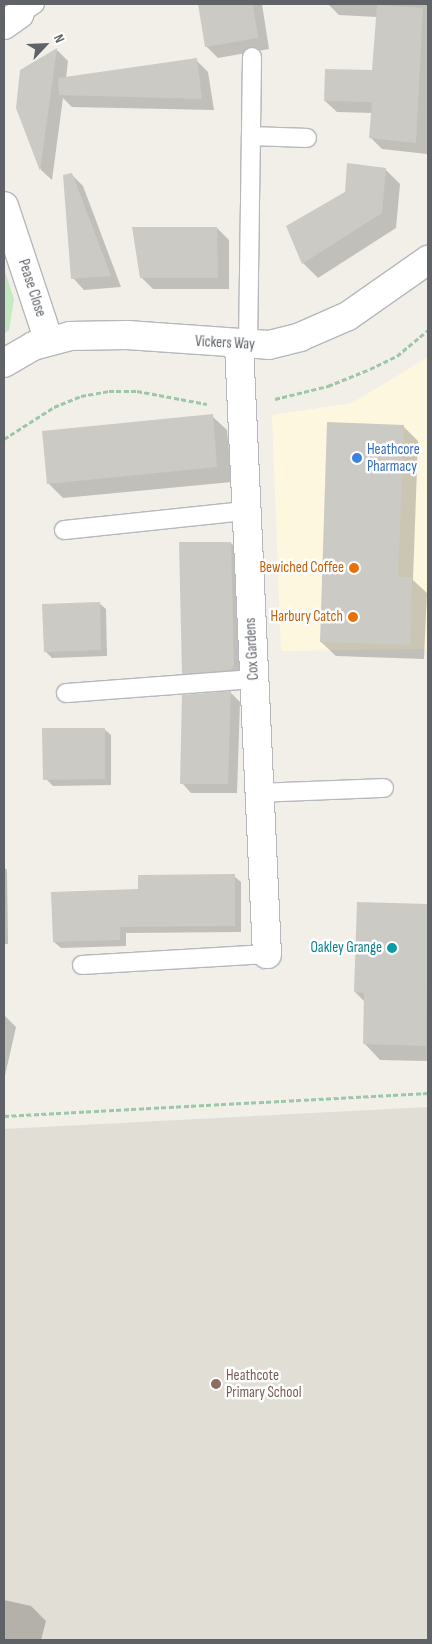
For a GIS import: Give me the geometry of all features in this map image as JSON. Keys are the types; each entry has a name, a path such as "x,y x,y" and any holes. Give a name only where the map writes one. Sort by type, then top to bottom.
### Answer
{"street":[{"name":"Pease Close","path":"4,206 49,341"},
{"name":"Vickers Way","path":"4,363 33,346 70,336 118,335 243,345 269,345 325,328 370,302 428,260"},
{"name":"Cox Gardens","path":"243,345 245,511 267,954"}],"lane":[{"path":"243,345 252,57"},
{"path":"251,136 307,138"},
{"path":"64,530 245,511"},
{"path":"66,693 254,679"},
{"path":"259,793 384,788"},
{"path":"82,965 267,954"}],"path":[{"path":"4,1116 428,1093"}],"shaded area":[{"path":"428,357 428,649 281,651 272,415 352,403"},
{"name":"Heathcote Primary School","path":"428,1107 428,1640 4,1640 4,1129"}],"green space":[{"path":"4,268 14,299 9,330 4,334"}],"building":[{"path":"198,4 253,4 258,38 205,47"},
{"path":"377,5 423,8 416,143 369,138 372,102 324,101 325,69 372,70"},
{"path":"57,48 40,171 16,108 20,70"},
{"path":"197,58 202,99 59,95 58,78"},
{"path":"347,163 386,168 382,213 302,264 286,226 345,192"},
{"path":"72,173 111,276 71,279 63,175"},
{"path":"132,227 217,227 218,278 140,278"},
{"path":"213,414 217,467 47,484 42,431"},
{"path":"327,422 404,425 398,577 412,577 410,645 320,642"},
{"path":"179,542 231,542 234,666 231,670 182,674"},
{"path":"100,602 101,650 44,652 42,604"},
{"path":"231,691 228,784 180,784 182,695"},
{"path":"42,728 105,728 105,779 43,780"},
{"path":"235,874 235,926 120,927 120,940 53,942 51,892 138,889 138,875"},
{"name":"Oakley Grange","path":"357,902 428,904 426,1046 363,1044 364,993 354,992"}],"place":[{"name":"Heathcore Pharmacy","path":"357,458"},
{"name":"Bewiched Coffee","path":"354,568"},
{"name":"Harbury Catch","path":"353,617"},
{"name":"Oakley Grange","path":"392,948"},
{"name":"Heathcote Primary School","path":"216,1384"}]}
